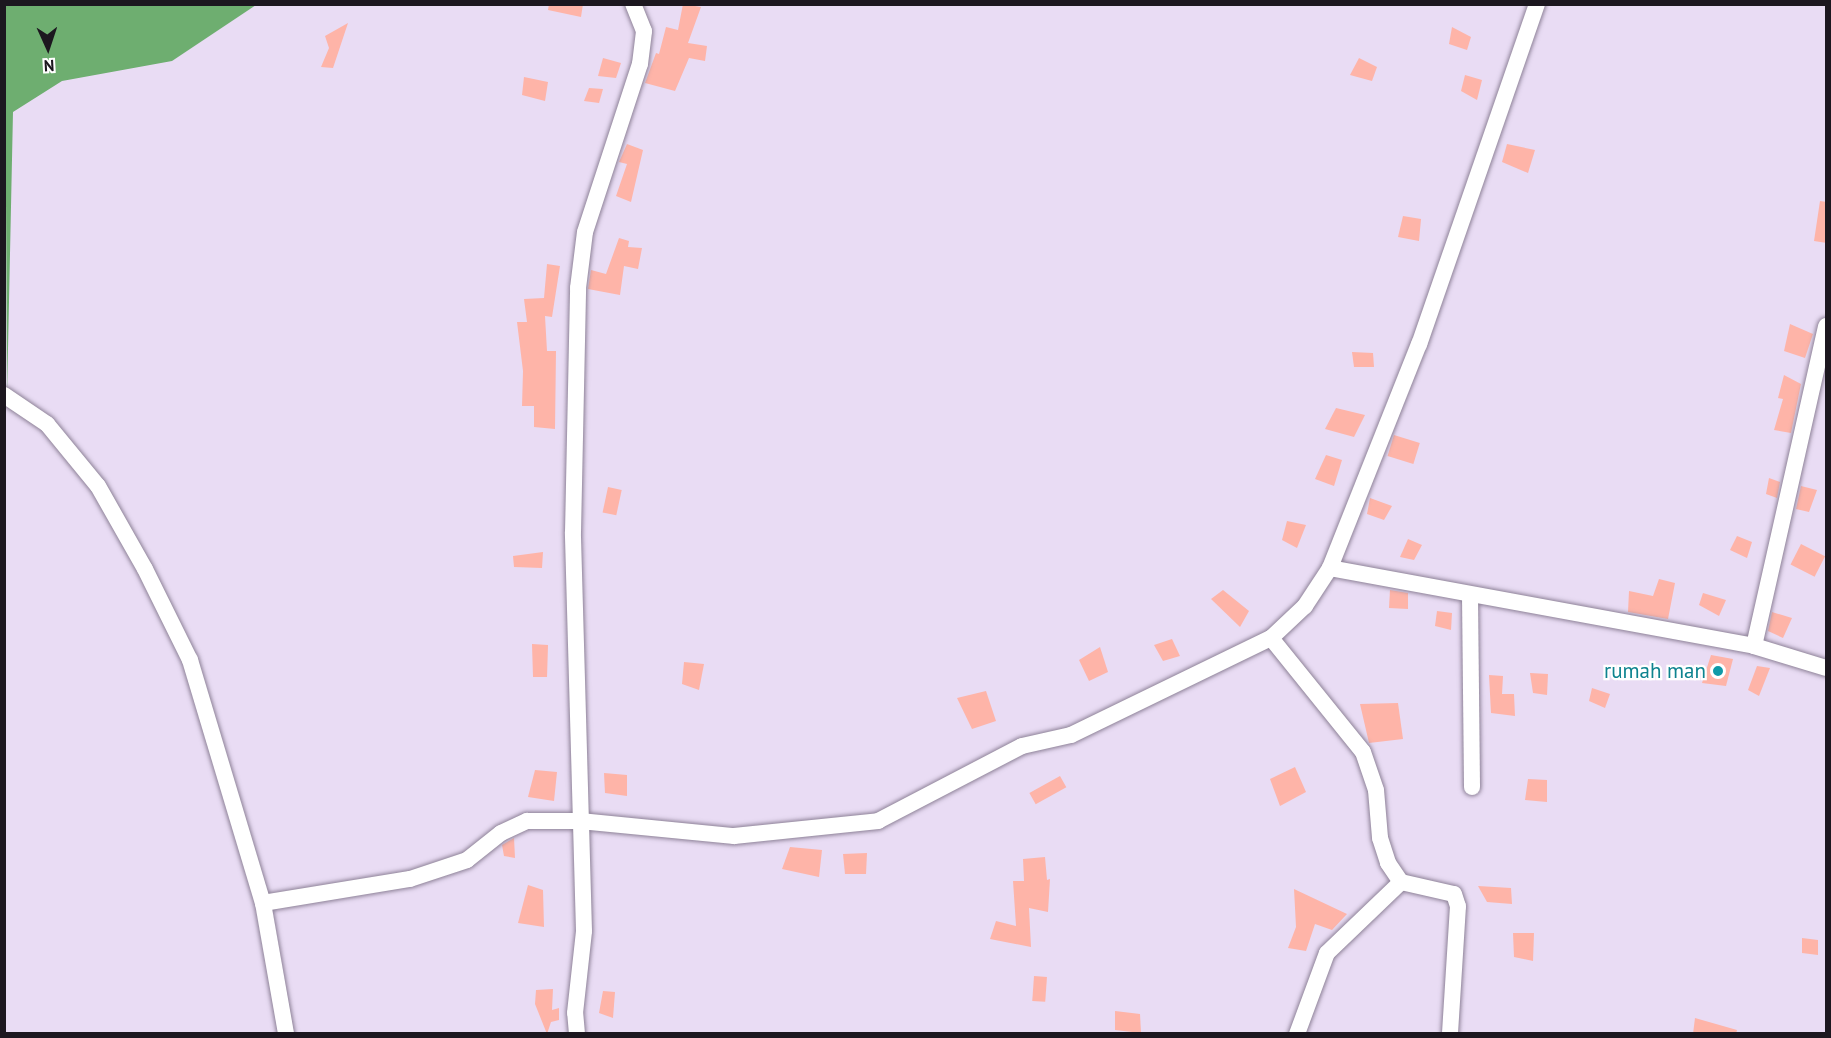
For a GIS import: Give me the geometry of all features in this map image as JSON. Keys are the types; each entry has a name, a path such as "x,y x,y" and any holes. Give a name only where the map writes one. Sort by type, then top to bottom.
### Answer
{"street":[{"path":"577,1034 575,1012 584,931 573,532 578,288 585,232 639,64 644,31 633,4"},
{"path":"263,903 410,879 467,860 501,833 527,821 580,821 734,836 878,822 1022,746 1071,735 1271,639 1305,606 1330,568 1419,344 1537,4"},
{"path":"1754,646 1827,326"},
{"path":"4,395 47,423 98,486 145,568 189,660 263,903 286,1034"},
{"path":"1330,568 1754,646 1827,668"},
{"path":"1470,595 1472,788"},
{"path":"1271,639 1363,752 1376,790 1380,838 1388,863 1401,882 1454,894 1458,906 1450,1034"},
{"path":"1297,1034 1327,953 1401,882"}],"green space":[{"path":"5,5 256,5 172,61 62,81 13,112 7,396"}],"building":[{"path":"549,4 583,4 581,17 548,10"},
{"path":"683,4 701,7 688,43 707,46 705,61 689,58 675,91 645,83 656,53 659,54 666,27 678,30"},
{"path":"348,23 333,68 321,67 329,48 325,36"},
{"path":"1452,27 1471,37 1467,50 1449,44"},
{"path":"603,58 621,63 616,78 598,76"},
{"path":"1359,58 1377,67 1372,81 1350,75"},
{"path":"1465,75 1482,80 1477,100 1461,91"},
{"path":"524,77 548,82 545,101 522,95"},
{"path":"589,88 603,89 599,103 584,101"},
{"path":"627,144 643,150 631,202 616,196 627,164 619,162"},
{"path":"1507,144 1535,150 1528,173 1502,162"},
{"path":"1820,201 1827,202 1827,243 1814,241"},
{"path":"1403,216 1421,219 1419,241 1398,237"},
{"path":"619,238 629,241 628,247 642,248 638,269 624,266 620,295 588,289 591,270 606,274"},
{"path":"547,264 560,266 552,317 545,316 547,351 556,351 555,429 534,427 534,406 522,406 523,371 517,322 527,322 524,299 544,298"},
{"path":"1790,324 1813,334 1805,358 1784,351"},
{"path":"1352,352 1373,353 1374,367 1354,367"},
{"path":"1784,375 1801,384 1791,433 1774,430 1783,399 1778,398"},
{"path":"1336,408 1365,415 1354,437 1325,429"},
{"path":"1394,435 1420,443 1413,464 1388,456"},
{"path":"1326,455 1342,460 1334,486 1315,479"},
{"path":"1769,478 1780,482 1777,498 1766,494"},
{"path":"1801,486 1817,490 1809,512 1796,509"},
{"path":"608,487 622,490 616,515 603,512"},
{"path":"1370,498 1392,506 1384,520 1367,514"},
{"path":"1287,521 1306,525 1297,548 1282,540"},
{"path":"1737,536 1752,542 1747,558 1730,550"},
{"path":"1408,539 1422,545 1414,560 1400,557"},
{"path":"1801,544 1825,556 1815,577 1791,564"},
{"path":"543,552 542,568 514,567 513,556"},
{"path":"1659,579 1675,583 1668,619 1628,612 1629,591 1653,596"},
{"path":"1223,590 1249,611 1240,627 1211,599"},
{"path":"1390,590 1408,593 1408,609 1389,608"},
{"name":"rumah man","path":"1703,593 1726,600 1719,616 1699,605"},
{"path":"1437,611 1452,613 1451,630 1435,626"},
{"path":"1772,612 1792,618 1783,638 1768,631"},
{"path":"1172,639 1180,656 1163,661 1154,645"},
{"path":"532,644 548,645 547,677 533,677"},
{"path":"1100,647 1108,672 1089,681 1079,660"},
{"name":"rumah man","path":"1711,655 1733,659 1726,686 1702,683"},
{"path":"684,662 704,664 699,690 682,684"},
{"name":"rumah man","path":"1757,666 1770,668 1759,696 1748,690"},
{"path":"1530,673 1548,674 1547,695 1533,693"},
{"path":"1489,675 1503,676 1502,694 1514,694 1515,716 1491,713"},
{"name":"rumah man","path":"1592,688 1610,694 1605,708 1589,701"},
{"path":"986,691 996,721 972,729 957,698"},
{"path":"1398,703 1403,739 1369,743 1360,704"},
{"path":"1295,767 1306,792 1280,806 1270,779"},
{"path":"535,770 557,772 554,801 528,797"},
{"path":"604,773 627,775 627,796 605,793"},
{"path":"1060,776 1066,787 1036,804 1029,793"},
{"path":"1528,779 1547,780 1547,802 1525,800"},
{"path":"514,838 515,858 504,856 502,845"},
{"path":"790,847 822,850 819,877 782,869"},
{"path":"867,853 866,874 845,874 843,854"},
{"path":"1045,857 1047,880 1050,879 1048,912 1029,908 1031,947 990,939 996,921 1016,926 1013,881 1024,881 1023,859"},
{"path":"528,885 543,890 544,927 518,923"},
{"path":"1478,886 1511,888 1512,904 1487,902"},
{"path":"1294,889 1347,914 1332,930 1315,924 1306,951 1288,948 1296,927"},
{"path":"1513,933 1534,933 1533,961 1514,957"},
{"path":"1802,938 1818,940 1818,955 1802,953"},
{"path":"1034,976 1047,977 1045,1002 1032,1001"},
{"path":"553,989 552,1010 559,1008 559,1020 551,1022 547,1034 535,1004 536,990"},
{"path":"603,991 615,992 613,1018 599,1013"},
{"path":"1115,1011 1140,1014 1141,1033 1115,1030"},
{"path":"1695,1018 1737,1030 1736,1034 1693,1034"}],"place":[{"name":"rumah man","path":"1718,671"}]}
